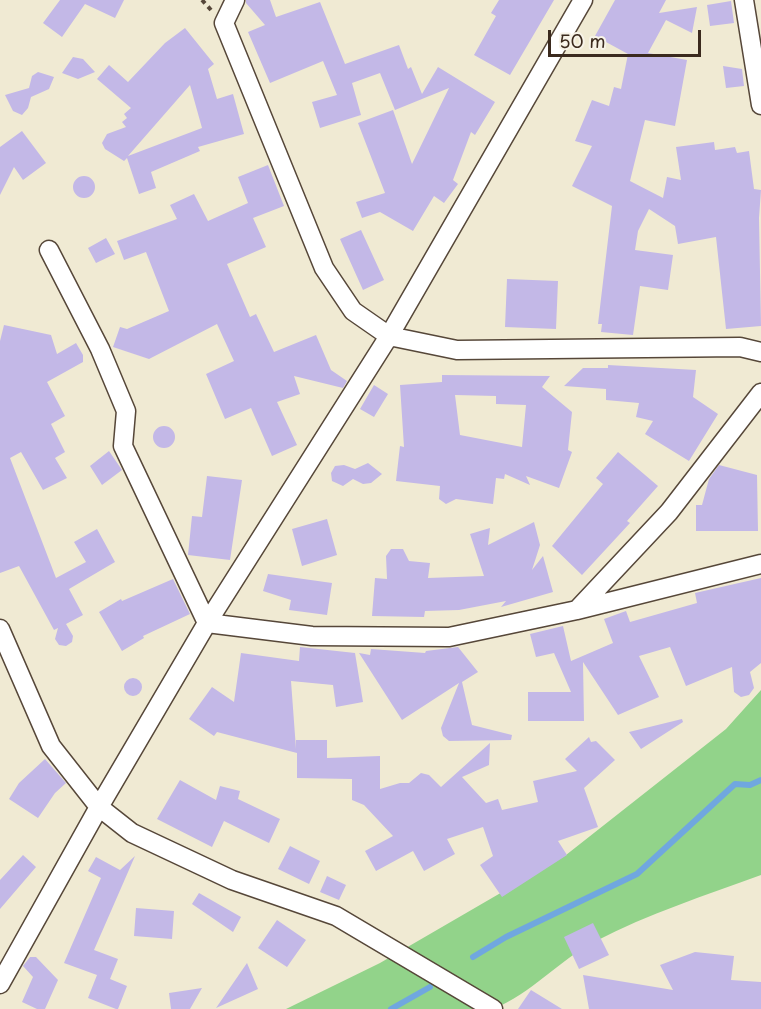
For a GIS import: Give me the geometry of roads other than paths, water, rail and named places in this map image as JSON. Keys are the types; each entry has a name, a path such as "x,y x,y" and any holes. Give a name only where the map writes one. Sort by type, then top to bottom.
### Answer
{"street":[{"path":"235,0 224,23 324,268 353,311 389,336 457,350 740,347 761,352"},
{"path":"0,984 99,807 207,623 389,336 583,0"},
{"path":"744,0 761,105"},
{"path":"49,250 100,349 126,411 123,446 207,623"},
{"path":"577,610 669,512 761,393"},
{"path":"207,623 312,636 449,637 577,610 761,564"},
{"path":"0,629 51,746 99,807 132,833 232,880 336,916 493,1009"}],"waterway":[{"path":"473,957 506,937 637,874 735,784 750,785 761,780"},
{"path":"391,1009 430,987"}]}
